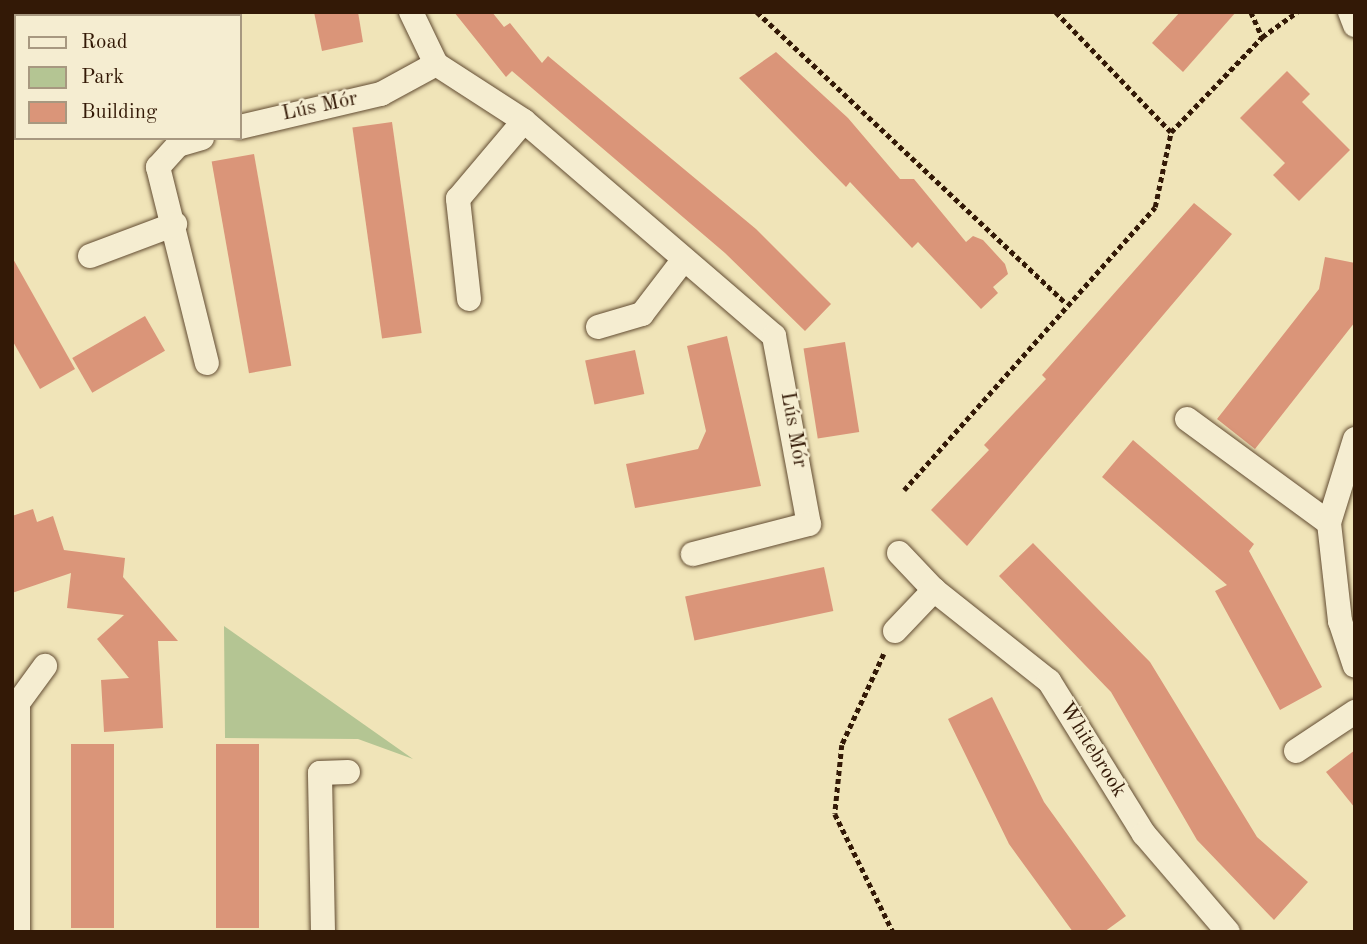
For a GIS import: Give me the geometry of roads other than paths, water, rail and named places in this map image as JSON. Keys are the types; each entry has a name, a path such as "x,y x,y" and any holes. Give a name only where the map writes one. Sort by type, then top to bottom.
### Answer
{"street":[{"path":"411,12 436,64"},
{"path":"1350,12 1355,25"},
{"name":"Lús Mór","path":"242,127 381,94 436,64 524,121 774,336 809,524 693,554"},
{"path":"469,299 458,199 524,121"},
{"path":"195,140 178,145 159,167 207,363"},
{"path":"90,256 175,224"},
{"path":"598,327 642,314 684,259"},
{"path":"1187,419 1329,523"},
{"path":"1355,439 1329,523 1340,621 1355,666"},
{"name":"Whitebrook","path":"899,553 934,590 1049,681 1144,834 1228,932"},
{"path":"895,631 934,590"},
{"path":"18,932 18,703 45,666"},
{"path":"1296,751 1355,712"},
{"path":"323,932 320,774 348,772"}]}
